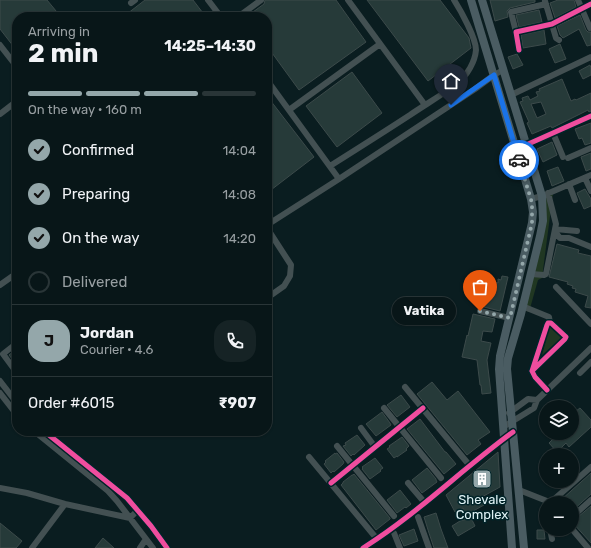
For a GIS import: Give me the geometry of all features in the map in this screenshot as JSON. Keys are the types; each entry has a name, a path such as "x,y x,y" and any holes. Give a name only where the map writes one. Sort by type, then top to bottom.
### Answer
{"main road":[{"path":"471,0 531,199 533,212 532,223 499,362 512,548"},
{"path":"482,0 526,145 545,194 543,221 521,314 508,358 507,368 524,548"}],"street":[{"path":"208,0 216,12"},
{"path":"245,12 261,0"},
{"path":"348,0 425,105"},
{"path":"330,166 460,81 472,66 476,51 475,43 462,13 454,0"},
{"path":"578,0 590,28"},
{"path":"519,50 511,12 545,2 556,38 559,40"},
{"path":"516,32 552,24 591,4"},
{"path":"289,110 380,44"},
{"path":"0,45 12,61"},
{"path":"511,95 591,57"},
{"path":"272,222 339,179 494,75 504,70"},
{"path":"272,87 339,179"},
{"path":"0,114 12,105"},
{"path":"526,145 591,116"},
{"path":"553,132 566,158 591,148"},
{"path":"531,199 588,176 591,191"},
{"path":"569,184 575,200"},
{"path":"531,274 546,274 555,230 556,224 545,194"},
{"path":"555,230 577,231"},
{"path":"555,230 560,238 569,238 591,247"},
{"path":"272,236 290,265 290,276 284,286 272,294"},
{"path":"0,286 12,277"},
{"path":"556,287 591,324"},
{"path":"522,306 549,317 550,323 566,337 566,339 532,371"},
{"path":"480,311 510,318"},
{"path":"547,390 535,377 532,371 547,325 550,323"},
{"path":"12,346 3,354 12,366"},
{"path":"503,427 534,408 537,400 591,348"},
{"path":"580,373 591,362"},
{"path":"0,381 12,397"},
{"path":"405,387 470,466"},
{"path":"0,394 12,409"},
{"path":"502,417 528,399 537,400"},
{"path":"384,408 441,478"},
{"path":"331,483 422,408"},
{"path":"361,428 375,447"},
{"path":"362,548 377,539 425,503 513,432"},
{"path":"40,436 108,491 117,500 153,548"},
{"path":"50,436 128,498 167,548"},
{"path":"337,446 394,516"},
{"path":"309,457 377,539"},
{"path":"556,496 591,467"},
{"path":"408,483 425,503"},
{"path":"0,488 130,518"},
{"path":"519,490 539,498"},
{"path":"579,511 591,500"},
{"path":"32,548 65,504"},
{"path":"130,518 138,510"},
{"path":"418,517 429,548"},
{"path":"394,533 400,548"},
{"path":"578,536 588,548"},
{"path":"140,548 146,539"}],"green space":[{"path":"553,193 542,278 538,280 529,312 523,310 544,221 542,197"},
{"path":"550,325 564,336 542,355"}],"building":[{"path":"0,0 47,0 57,12 12,12 12,45 0,29"},
{"path":"145,0 193,0 202,12 129,12"},
{"path":"265,0 336,0 366,42 299,90 272,53 272,12 253,12 264,4"},
{"path":"367,0 440,0 469,38 471,48 428,81"},
{"path":"490,0 535,0 535,2 510,8 507,11 508,17 495,21"},
{"path":"558,0 574,0 576,7 555,18 550,3"},
{"path":"539,10 542,22 519,27 516,15"},
{"path":"580,15 586,30 591,32 591,45 587,46 579,29 563,38 560,35 557,26"},
{"path":"544,30 546,44 523,48 521,35"},
{"path":"560,44 566,59 555,63 549,49"},
{"path":"517,54 523,65 513,69 508,57"},
{"path":"590,65 591,75 583,79 579,71"},
{"path":"352,72 382,113 337,147 306,106"},
{"path":"562,79 571,101 591,93 591,112 588,110 552,128 551,126 532,134 527,123 529,122 520,102 523,101 522,98 528,96 530,100 538,96 536,92 540,91 539,89","holes":["541,102 546,114 537,118 531,104"]},
{"path":"272,102 314,157 272,189"},
{"path":"591,123 591,143 585,145 582,138 579,139 575,129"},
{"path":"552,142 557,155 543,162 537,149"},
{"path":"591,153 591,169 586,171 581,157"},
{"path":"558,167 564,181 552,186 547,171"},
{"path":"585,189 591,199 591,206 584,209 577,193"},
{"path":"557,244 579,250 578,253 591,256 591,308 585,307 588,296 575,292 576,289 567,284 568,282 549,277"},
{"path":"502,276 508,277 500,311 484,307 488,288 492,289 494,282 498,283 498,279 501,280"},
{"path":"473,314 495,319 492,332 483,331 481,341 491,343 487,360 491,393 482,394 477,360 462,357"},
{"path":"432,382 447,400 458,391 490,432 478,440 481,444 467,455 417,394"},
{"path":"401,395 410,407 397,417 387,405"},
{"path":"580,408 591,420 591,427 579,438"},
{"path":"382,412 391,425 376,436 366,424"},
{"path":"420,419 456,464 444,474 407,429"},
{"path":"357,435 365,445 351,456 343,446"},
{"path":"402,437 409,446 406,449 407,450 394,458 387,449"},
{"path":"552,440 577,440 569,447 566,443 561,448 553,448 549,443"},
{"name":"Shevale Complex","path":"498,452 500,487 480,498 484,505 466,515 463,508 455,512 446,495"},
{"path":"337,453 344,462 331,473 324,464 326,462 325,461"},
{"path":"375,458 383,468 370,479 362,467"},
{"path":"427,468 437,482 422,493 412,480"},
{"path":"591,473 591,494 579,505 579,496 565,496 574,488 579,488 579,484"},
{"path":"354,474 390,518 376,530 341,485"},
{"path":"400,490 411,504 397,513 387,500"},
{"path":"591,506 591,543 579,530 579,516"},
{"path":"436,513 448,548 434,548 424,517"},
{"path":"471,518 475,526 458,536 452,526 460,521"},
{"path":"0,523 22,541 16,548 0,548"},
{"path":"414,529 418,541 404,546 399,535"},
{"path":"537,530 539,530 539,536 545,536 545,539 537,539"},
{"path":"103,538 114,548 95,548"}],"cycle path":[{"path":"519,50 516,32 552,24 591,4"},
{"path":"526,145 591,116"},
{"path":"532,371 566,337 551,323 548,323 547,325 532,371 535,377 547,390"},
{"path":"331,483 423,408"},
{"path":"363,548 402,521 513,432"},
{"path":"50,436 127,498 151,526 167,548"}],"way so far":[{"path":"480,311 510,318 532,223 533,212 532,203 519,160"}],"place":[{"name":"Vatika","path":"480,311"},
{"name":"Shevale Complex","path":"482,479"}],"route":[{"path":"451,105 494,75 519,160"}]}
